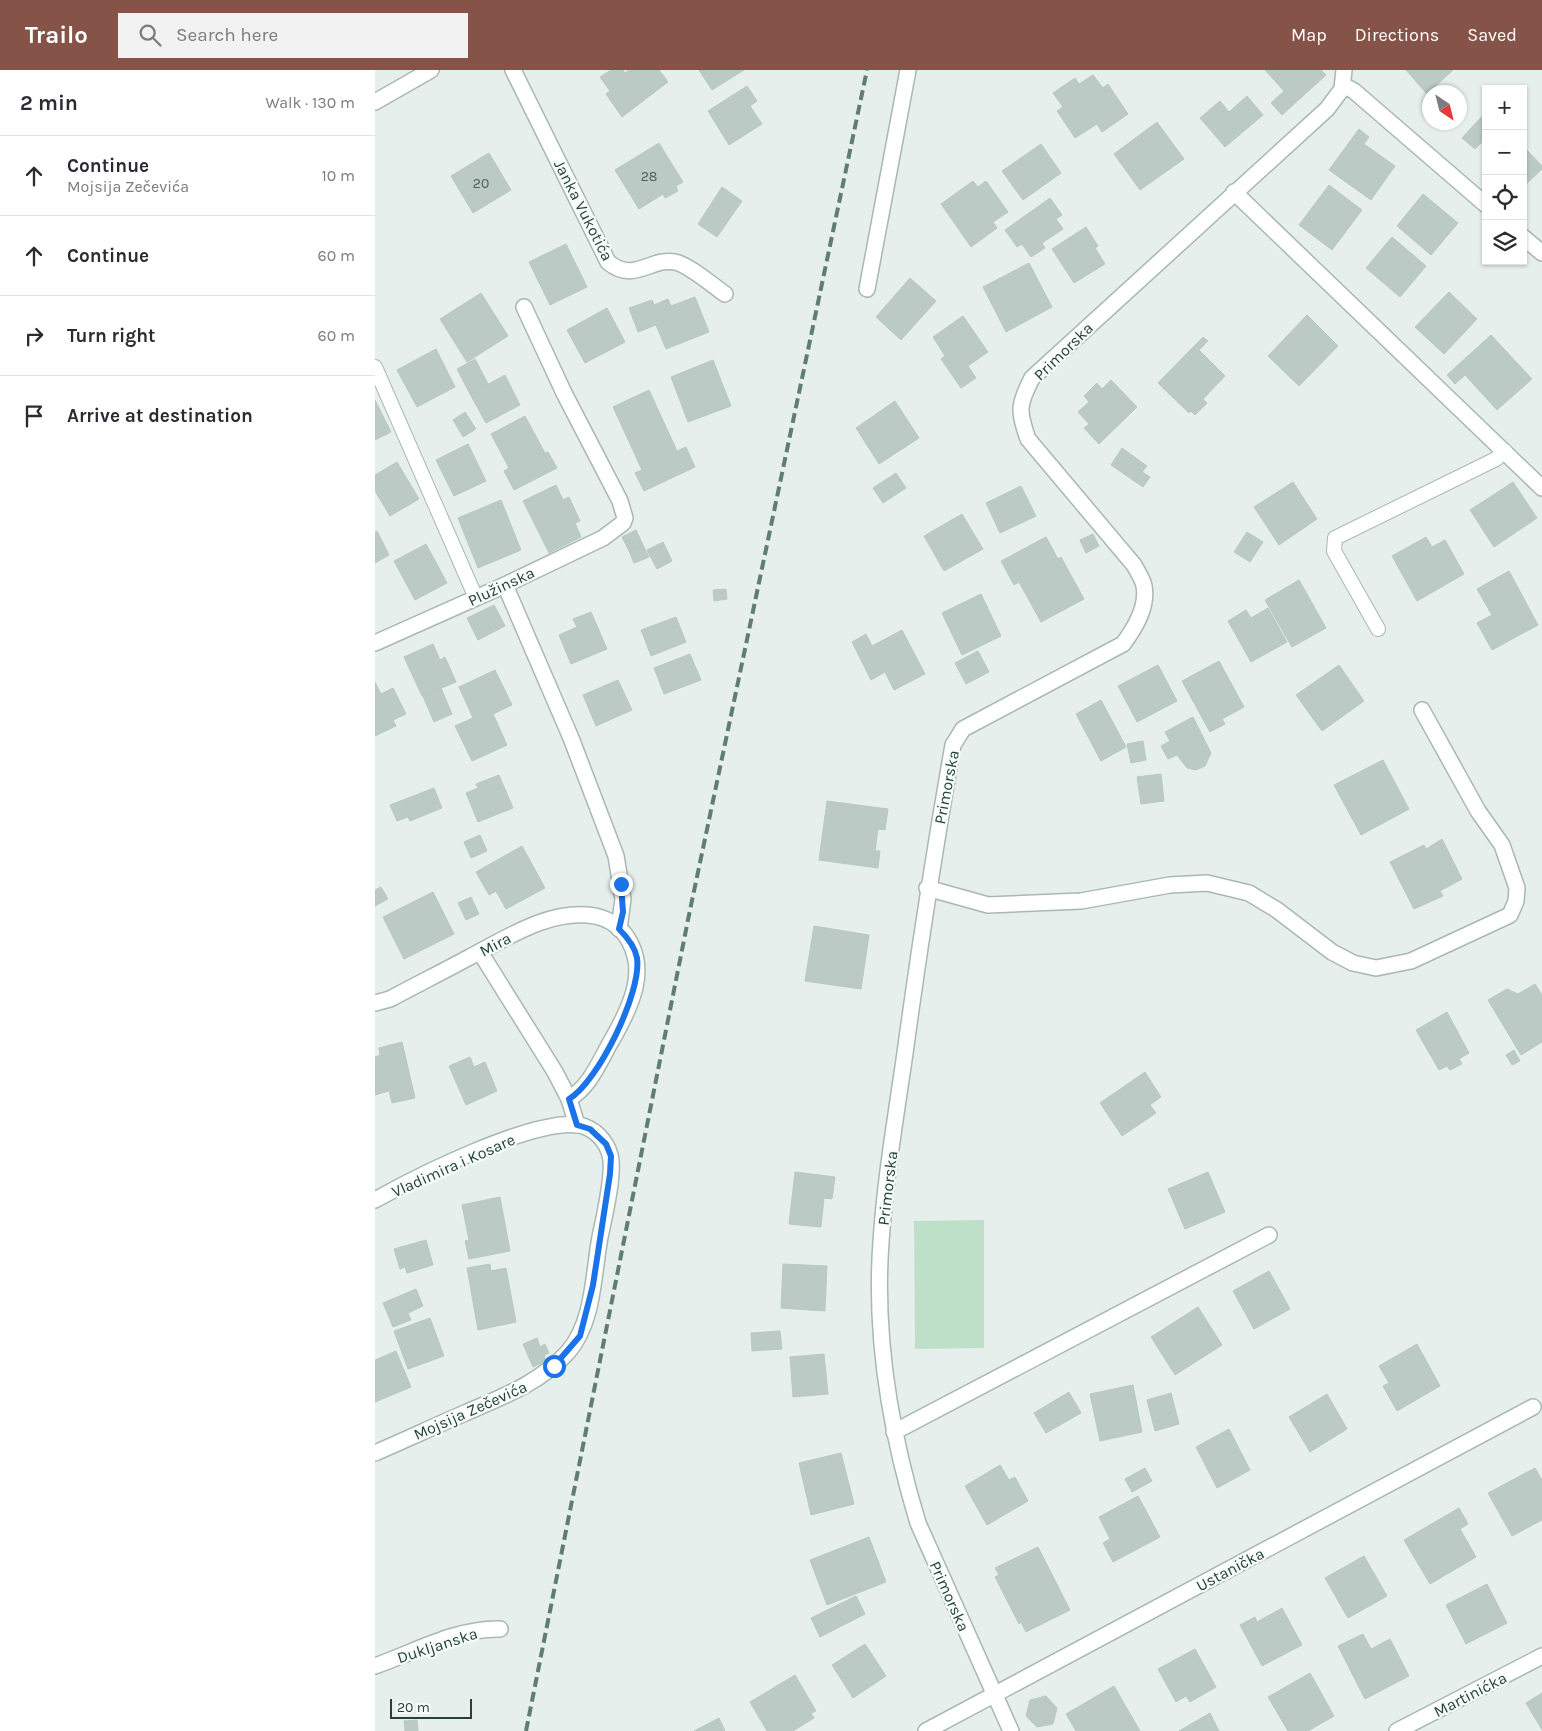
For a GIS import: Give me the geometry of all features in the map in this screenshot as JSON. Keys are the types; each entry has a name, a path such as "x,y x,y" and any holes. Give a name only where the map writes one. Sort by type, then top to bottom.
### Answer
{"street":[{"path":"375,102 431,70"},
{"name":"Janka Vukotića","path":"513,70 608,262 621,270 635,271 667,261 678,263 725,294"},
{"path":"867,290 908,70"},
{"path":"1343,77 1354,91 1482,202"},
{"name":"Primorska","path":"1011,1731 917,1522 894,1432 881,1332 881,1243 886,1191 927,888 953,745 963,729 1123,644 1135,629 1142,609 1145,586 1134,565 1028,439 1020,416 1022,396 1032,378 1327,109 1339,95 1343,77"},
{"path":"1234,192 1542,488"},
{"path":"1527,240 1542,253"},
{"name":"Plužinska","path":"375,643 505,586 603,538 623,523 625,518 620,500 564,393 524,308"},
{"path":"505,586 571,738 616,856 623,899 622,919 619,929 627,937 637,958 635,987 619,1027 597,1068 578,1093 569,1099"},
{"path":"927,888 988,905 1081,901 1169,885 1207,883 1249,893 1277,910 1332,952 1353,963 1376,968 1411,961 1510,915 1516,901 1517,888 1502,845 1478,811 1422,710"},
{"name":"Mira","path":"375,1003 390,999 520,930 553,918 595,916 619,929"},
{"path":"480,952 526,1022 569,1099 570,1125"},
{"name":"Vladimira i Kosare","path":"375,1200 477,1150 526,1133 570,1125"},
{"name":"Mojsija Zečevića","path":"375,1453 532,1382 554,1366 580,1336 593,1285 607,1199 611,1156 600,1137 590,1129 570,1125"},
{"path":"894,1432 1269,1235"},
{"name":"Ustanička","path":"926,1731 1533,1407"},
{"name":"Dukljanska","path":"375,1666 435,1642 475,1631 500,1629"},
{"name":"Martinićka","path":"1397,1731 1542,1656"}],"lane":[{"path":"375,367 476,598"},
{"path":"1378,629 1334,551 1335,538 1496,459 1505,451"}],"green space":[{"path":"984,1220 984,1348 915,1349 914,1221"}],"building":[{"path":"611,70 623,70 625,73 629,70 659,70 668,82 622,117 606,94 610,91 600,77"},
{"path":"699,70 744,70 712,90"},
{"path":"1265,70 1321,70 1326,75 1282,115 1271,103 1284,91"},
{"path":"1406,70 1453,70 1437,85 1422,85 1422,88"},
{"path":"1093,75 1103,88 1108,84 1128,114 1102,132 1097,124 1075,138 1057,111 1063,107 1053,93 1075,78 1079,84"},
{"path":"747,86 757,101 750,106 762,124 729,145 708,111"},
{"path":"1247,96 1263,115 1225,147 1200,118 1220,101 1229,112"},
{"path":"1482,116 1482,142 1475,149 1462,138"},
{"path":"1157,122 1184,159 1140,190 1114,154"},
{"path":"1359,129 1369,137 1364,144 1395,166 1371,200 1329,170"},
{"path":"659,143 683,182 676,186 678,191 665,198 663,194 639,209 615,170"},
{"path":"1041,144 1061,173 1023,200 1002,171"},
{"path":"1527,150 1542,166 1542,169 1527,183"},
{"path":"489,153 511,190 473,213 451,176"},
{"path":"973,181 978,187 986,181 1008,212 993,222 997,228 971,247 941,204"},
{"path":"1329,185 1362,210 1332,250 1299,225"},
{"path":"722,187 742,201 717,237 698,224"},
{"path":"1423,194 1458,223 1431,255 1397,226"},
{"path":"1050,198 1062,215 1056,219 1063,229 1042,243 1045,248 1031,257 1022,244 1017,247 1005,230"},
{"path":"1086,227 1098,246 1095,248 1105,264 1074,283 1052,249"},
{"path":"1392,237 1426,266 1400,297 1366,268"},
{"path":"566,244 587,287 550,305 529,262"},
{"path":"1029,263 1052,307 1006,332 983,287"},
{"path":"910,278 936,301 901,340 876,317"},
{"path":"1449,292 1477,319 1444,354 1415,327"},
{"path":"481,293 508,336 467,362 440,319"},
{"path":"695,297 709,332 666,349 656,325 638,332 629,308 652,300 654,305 668,299 671,306"},
{"path":"607,308 625,342 585,363 567,330"},
{"path":"1307,315 1338,346 1299,386 1268,356"},
{"path":"963,316 988,352 968,366 976,378 961,388 941,359 945,356 933,337"},
{"path":"1491,335 1532,379 1497,410 1465,375 1455,384 1447,375"},
{"path":"1203,337 1208,341 1199,350 1225,376 1203,399 1207,403 1195,415 1191,411 1189,413 1158,383"},
{"path":"436,349 455,387 417,407 397,370"},
{"path":"475,359 488,384 470,394 457,369"},
{"path":"713,360 731,406 688,422 671,377"},
{"path":"505,375 520,405 486,423 470,394"},
{"path":"1111,380 1137,407 1099,444 1084,428 1089,424 1078,412 1089,402 1084,396 1097,383 1102,389"},
{"path":"649,390 677,451 686,447 695,467 644,491 635,473 642,470 613,407"},
{"path":"375,400 391,432 375,440"},
{"path":"895,401 919,438 879,464 856,428"},
{"path":"465,412 476,429 463,437 453,420"},
{"path":"525,416 545,453 548,452 557,468 514,490 504,471 509,468 491,434"},
{"path":"468,444 486,481 454,496 436,460"},
{"path":"1122,448 1147,466 1142,472 1150,477 1143,487 1111,465"},
{"path":"397,462 419,499 390,516 375,491 375,475"},
{"path":"896,473 906,488 883,503 873,488"},
{"path":"1293,482 1317,519 1279,545 1254,507"},
{"path":"1513,482 1537,518 1494,547 1470,510"},
{"path":"556,485 563,500 569,497 580,521 575,523 581,537 549,553 523,501"},
{"path":"1021,486 1036,516 1000,533 986,503"},
{"path":"501,500 521,550 478,568 458,518"},
{"path":"962,514 983,549 944,571 924,536"},
{"path":"636,530 643,545 629,551 622,537"},
{"path":"377,531 389,555 375,563 375,532"},
{"path":"1247,532 1263,542 1250,562 1234,552"},
{"path":"1093,534 1099,546 1086,553 1080,540"},
{"path":"1046,537 1058,559 1061,557 1084,599 1041,622 1019,582 1014,585 1001,561"},
{"path":"1426,537 1432,547 1445,540 1464,574 1417,601 1392,556"},
{"path":"663,542 672,561 657,569 647,550"},
{"path":"426,544 447,583 415,600 394,561"},
{"path":"643,545 649,557 634,563 629,551"},
{"path":"1509,571 1538,625 1492,650 1477,623 1492,615 1477,589"},
{"path":"1299,580 1326,628 1292,647 1265,600"},
{"path":"726,589 727,599 714,601 713,590"},
{"path":"981,594 1001,636 962,655 942,613"},
{"path":"494,605 505,626 478,640 467,618"},
{"path":"1268,608 1287,642 1251,662 1228,621 1246,610 1251,618"},
{"path":"591,612 607,649 571,664 559,635 577,627 573,619"},
{"path":"676,617 686,642 651,656 641,630"},
{"path":"902,630 925,674 894,690 885,672 871,680 852,642 866,634 872,646"},
{"path":"433,644 440,660 445,657 456,682 422,696 404,657"},
{"path":"978,651 989,672 966,684 955,663"},
{"path":"690,654 701,680 664,694 654,668"},
{"path":"1219,661 1244,707 1222,719 1225,724 1210,732 1182,681"},
{"path":"1158,665 1177,701 1137,722 1118,686"},
{"path":"1339,665 1364,701 1322,731 1296,695"},
{"path":"495,670 512,705 493,714 507,745 472,761 455,726 473,718 459,687"},
{"path":"618,680 632,710 596,726 583,695"},
{"path":"375,682 381,694 393,688 406,714 393,720 396,726 375,736"},
{"path":"441,688 452,714 434,722 423,696"},
{"path":"1101,700 1126,747 1101,761 1076,714"},
{"path":"1193,717 1211,753 1205,766 1196,770 1187,768 1177,755 1168,759 1161,746 1170,741 1165,732"},
{"path":"1143,741 1146,760 1131,763 1127,744"},
{"path":"1383,760 1409,809 1361,835 1334,785"},
{"path":"1161,774 1164,801 1141,804 1137,777"},
{"path":"499,775 513,808 478,822 466,793 478,788 476,784"},
{"path":"434,788 442,808 410,821 408,817 397,821 390,805"},
{"path":"827,801 888,809 885,830 878,829 875,851 880,851 878,868 819,860"},
{"path":"480,835 487,851 471,858 464,842"},
{"path":"1442,839 1462,879 1440,891 1443,896 1414,909 1390,862 1424,845 1426,849"},
{"path":"522,846 545,888 506,909 496,891 489,895 476,872"},
{"path":"381,887 388,899 375,906 375,890"},
{"path":"433,892 454,934 404,959 383,917"},
{"path":"471,897 479,914 466,920 458,903"},
{"path":"814,926 869,935 861,989 805,981"},
{"path":"1535,984 1542,995 1542,1042 1521,1055 1488,1000 1507,989 1518,994"},
{"path":"1447,1012 1469,1053 1459,1059 1462,1064 1450,1070 1447,1066 1439,1070 1416,1030"},
{"path":"402,1042 415,1098 392,1103 389,1091 375,1095 375,1057 380,1055 379,1048"},
{"path":"1514,1050 1520,1061 1512,1065 1506,1055"},
{"path":"470,1057 474,1067 485,1062 497,1091 466,1105 449,1066"},
{"path":"1145,1072 1161,1097 1150,1105 1156,1113 1122,1136 1100,1103"},
{"path":"795,1172 835,1177 832,1199 824,1198 821,1227 789,1224"},
{"path":"1208,1172 1225,1212 1185,1229 1168,1189"},
{"path":"500,1197 510,1251 469,1259 465,1241 469,1240 462,1205"},
{"path":"426,1240 433,1265 407,1273 405,1267 400,1269 394,1249"},
{"path":"490,1264 491,1271 506,1268 516,1322 478,1330 467,1268"},
{"path":"783,1264 827,1266 825,1311 781,1308"},
{"path":"1269,1271 1290,1309 1254,1329 1233,1291"},
{"path":"416,1289 423,1306 408,1313 411,1320 393,1327 383,1303"},
{"path":"1198,1307 1222,1345 1175,1375 1151,1337"},
{"path":"430,1318 444,1356 408,1369 394,1331"},
{"path":"780,1331 782,1349 752,1351 751,1333"},
{"path":"537,1338 540,1347 545,1344 549,1353 544,1355 546,1361 533,1367 523,1344"},
{"path":"1417,1344 1440,1386 1397,1411 1383,1386 1389,1383 1379,1366"},
{"path":"396,1351 411,1387 375,1402 375,1360"},
{"path":"824,1354 828,1394 793,1397 790,1357"},
{"path":"1133,1385 1142,1432 1100,1441 1090,1394"},
{"path":"1069,1392 1081,1413 1046,1433 1034,1413"},
{"path":"1171,1393 1179,1424 1155,1431 1147,1400"},
{"path":"1327,1394 1347,1429 1310,1452 1289,1417"},
{"path":"1229,1429 1250,1470 1217,1488 1196,1447"},
{"path":"841,1453 854,1504 811,1515 799,1463"},
{"path":"1000,1465 1009,1480 1015,1477 1028,1501 987,1525 965,1486"},
{"path":"1145,1468 1152,1481 1132,1492 1125,1479"},
{"path":"1535,1468 1542,1480 1542,1520 1512,1536 1488,1493"},
{"path":"1138,1496 1160,1537 1113,1562 1103,1543 1110,1539 1099,1517"},
{"path":"1459,1508 1468,1524 1460,1529 1476,1557 1430,1584 1404,1540"},
{"path":"869,1537 886,1582 827,1605 810,1560"},
{"path":"1038,1547 1070,1610 1026,1632 1021,1622 1019,1624 995,1577 999,1575 995,1568"},
{"path":"1364,1556 1387,1596 1348,1618 1325,1578"},
{"path":"1487,1584 1507,1623 1466,1644 1446,1605"},
{"path":"856,1596 865,1614 820,1637 811,1618"},
{"path":"1282,1608 1302,1645 1262,1666 1240,1625 1255,1617 1257,1622"},
{"path":"1363,1634 1371,1649 1390,1639 1409,1676 1365,1699 1338,1646"},
{"path":"865,1644 886,1676 853,1698 832,1665"},
{"path":"1195,1649 1216,1687 1190,1702 1186,1696 1176,1702 1158,1669"},
{"path":"1310,1673 1334,1716 1308,1731 1288,1731 1268,1697"},
{"path":"795,1675 816,1711 811,1713 814,1718 793,1731 767,1731 750,1702"},
{"path":"1114,1686 1140,1731 1076,1731 1066,1714"},
{"path":"1542,1693 1542,1730 1526,1703"},
{"path":"1046,1696 1057,1708 1053,1724 1037,1727 1026,1716 1030,1700"},
{"path":"1210,1713 1219,1731 1179,1731"},
{"path":"719,1718 725,1731 694,1731"},
{"path":"417,1720 418,1731 405,1731 404,1721"}],"railway":[{"path":"526,1731 690,910 867,70"}],"route":[{"path":"554,1366 580,1336 593,1285 607,1199 611,1156 606,1144 600,1137 590,1129 577,1125 576,1116 569,1099 587,1084 597,1068 619,1027 635,987 637,958 632,945 619,929 623,912 621,884"}]}
